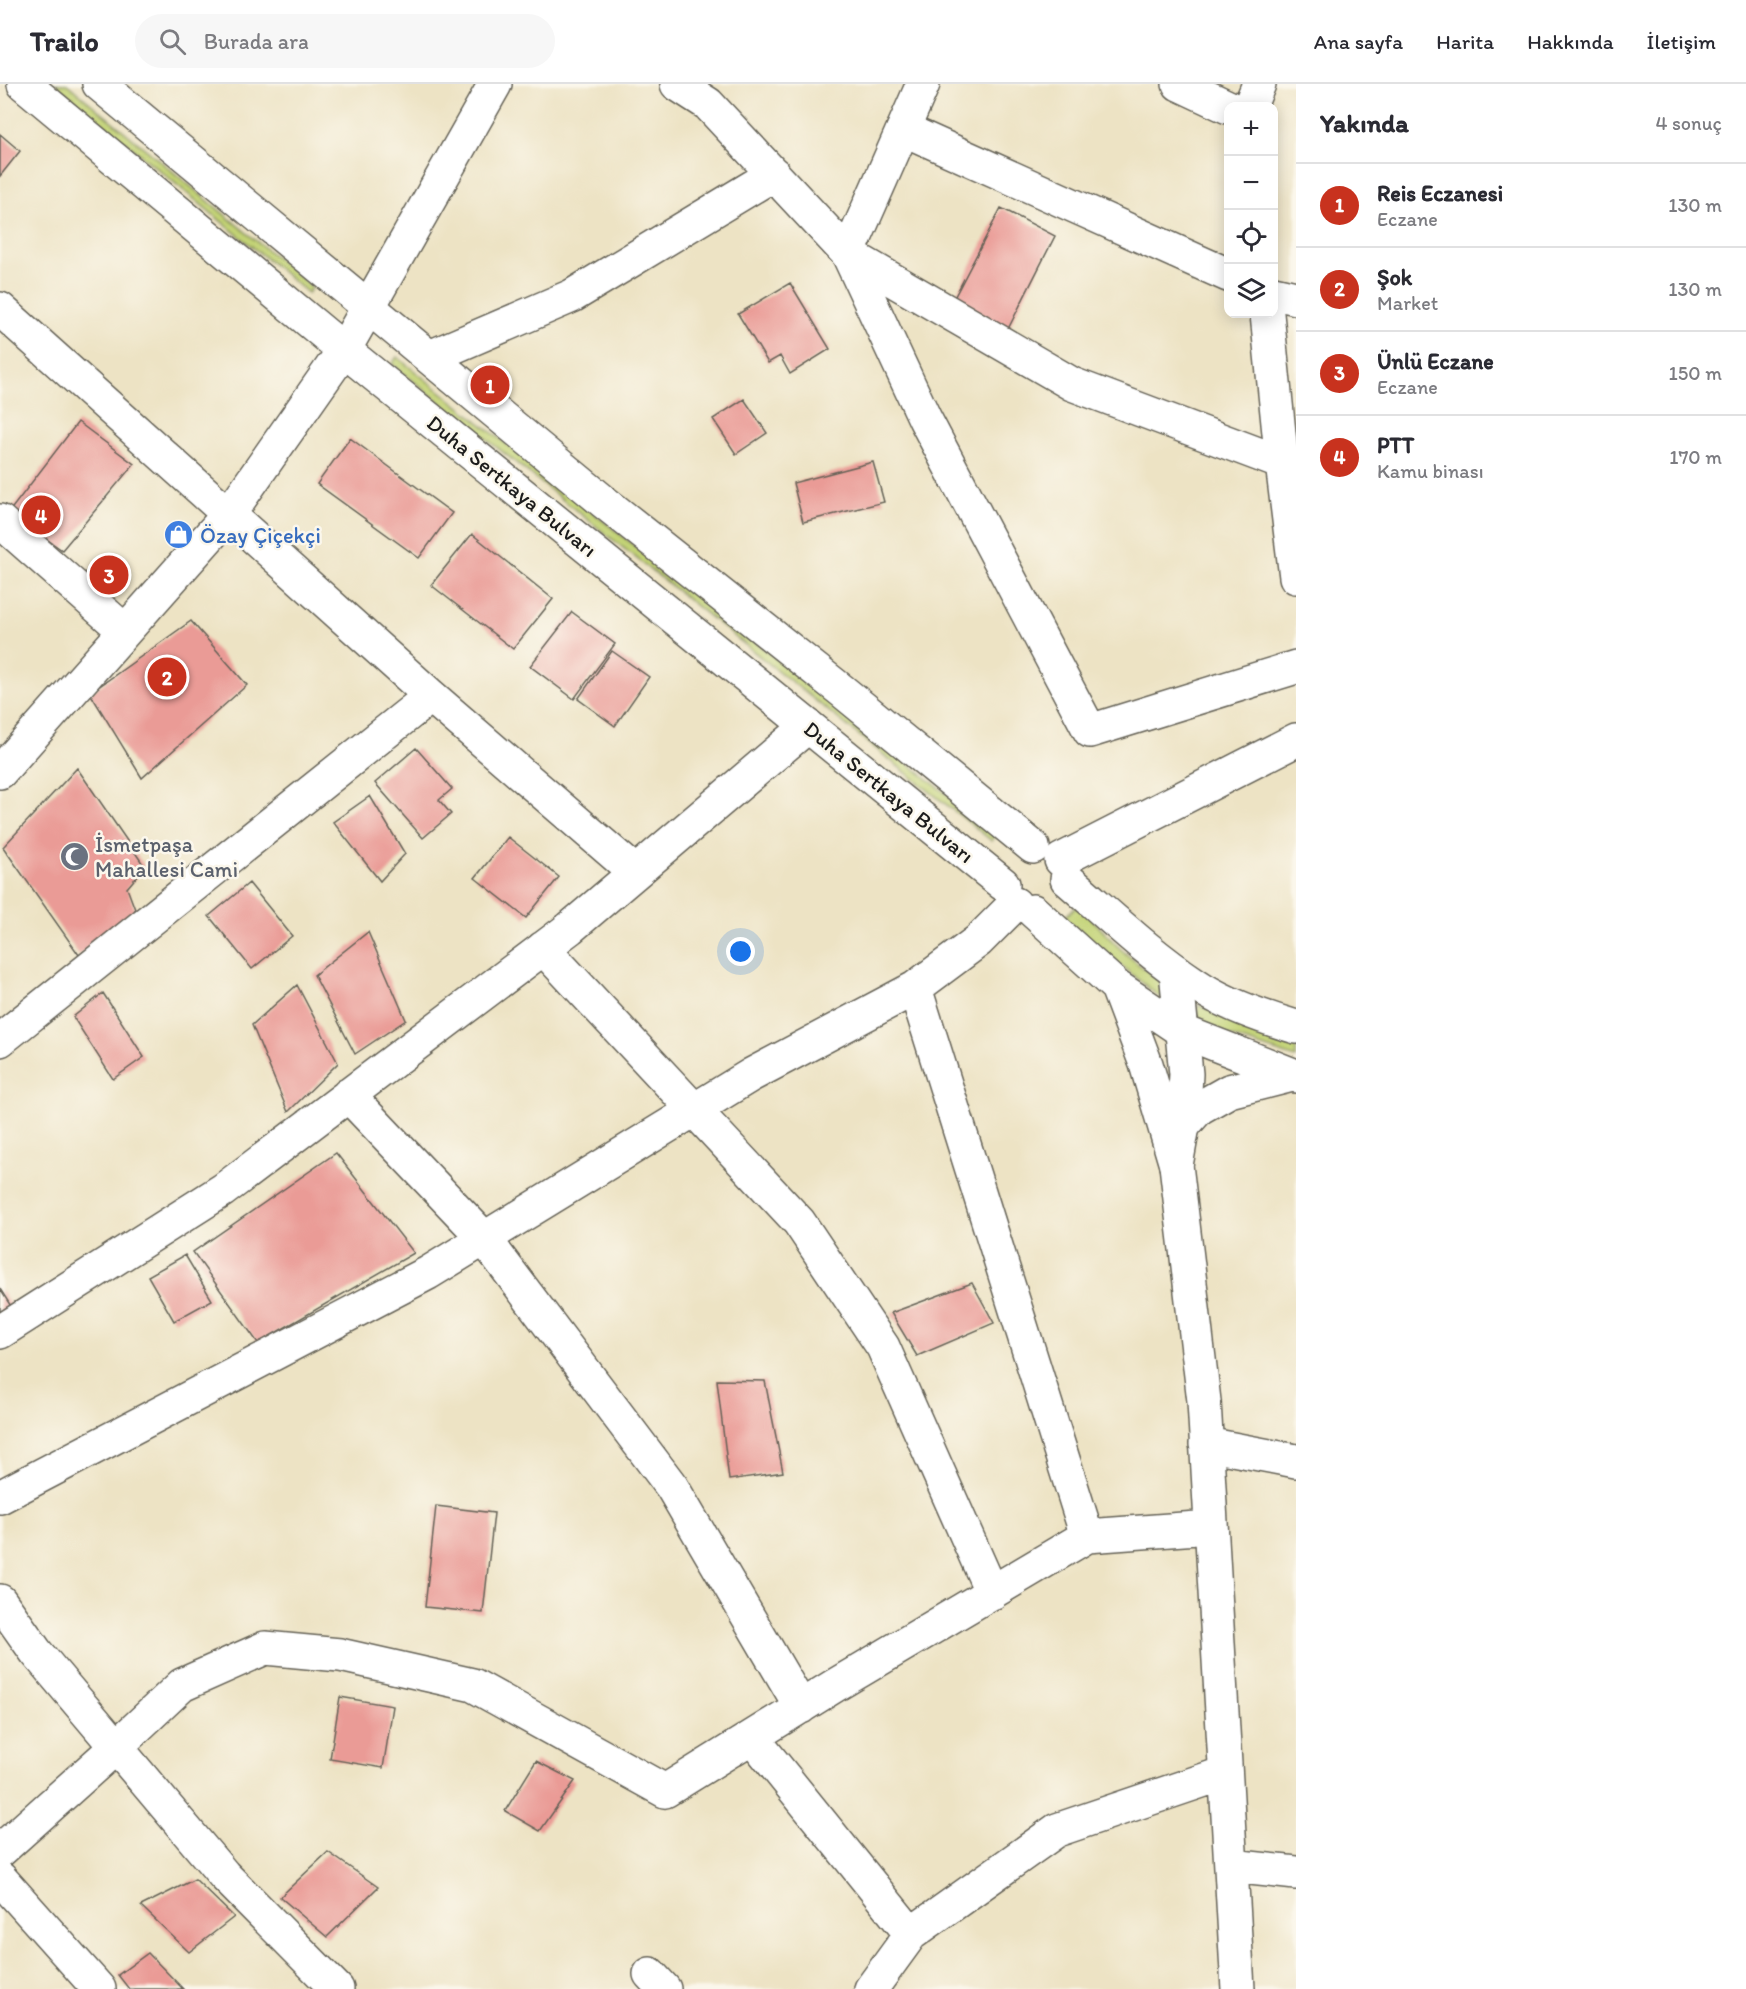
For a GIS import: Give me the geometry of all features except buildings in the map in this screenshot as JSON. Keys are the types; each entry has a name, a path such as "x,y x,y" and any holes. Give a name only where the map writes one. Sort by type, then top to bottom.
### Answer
{"street":[{"name":"Duha Sertkaya Bulvarı","path":"24,84 344,350 808,726 1017,900 1117,987 1184,1032 1294,1075"},
{"name":"Duha Sertkaya Bulvarı","path":"99,84 604,502 1054,862 1176,971 1197,986 1231,1003 1296,1027"},
{"path":"0,771 229,514 344,350 495,84"},
{"path":"678,84 714,94 774,174 848,254 1071,384 1282,463"},
{"path":"923,84 848,254 925,419 1090,731 1296,667"},
{"path":"1179,84 1224,105"},
{"path":"1252,102 1259,84"},
{"path":"903,129 1224,273"},
{"path":"430,357 572,296 774,174"},
{"path":"1278,294 1296,298"},
{"path":"0,309 431,696 635,872"},
{"path":"1267,318 1295,566"},
{"path":"0,521 125,631"},
{"path":"0,1040 431,696"},
{"path":"0,1332 223,1190 543,948 808,726"},
{"path":"1054,862 1296,740"},
{"path":"1023,849 1054,862 1066,889 1061,899 1044,910 1017,900 1003,873 1007,863 1014,855 1023,849"},
{"path":"0,1497 428,1274 751,1075 915,988 978,941 1017,900"},
{"path":"543,948 799,1222 884,1347 992,1593"},
{"path":"1176,971 1184,1032 1186,1074 1183,1126 1176,1165"},
{"path":"1117,987 1146,1064 1176,1165 1204,1401 1238,1989"},
{"path":"915,988 1087,1536"},
{"path":"1183,1126 1199,1108 1210,1100 1252,1084 1294,1075"},
{"path":"348,1095 484,1238 672,1487 801,1707"},
{"path":"1206,1444 1296,1461"},
{"path":"0,1851 182,1685 265,1648 340,1655 473,1685 665,1791 1087,1536 1211,1527"},
{"path":"0,1601 36,1652 224,1875 337,1989"},
{"path":"752,1737 911,1934"},
{"path":"871,1989 911,1934 1057,1830 1226,1773"},
{"path":"1231,1866 1296,1872"},
{"path":"0,1878 99,1989"}],"green space":[{"path":"55,84 67,84 312,287 308,293"},
{"path":"397,357 997,834 992,841 392,364"},
{"path":"1079,903 1117,946 1163,981 1163,1000 1064,918"},
{"path":"1198,1005 1296,1042 1296,1058 1199,1026"}],"place":[{"name":"Reis Eczanesi","path":"490,385"},
{"name":"PTT","path":"41,515"},
{"name":"Özay Çiçekçi","path":"179,535"},
{"name":"Ünlü Eczane","path":"109,575"},
{"name":"Şok","path":"167,677"},
{"name":"İsmetpaşa Mahallesi Cami","path":"74,857"}]}
